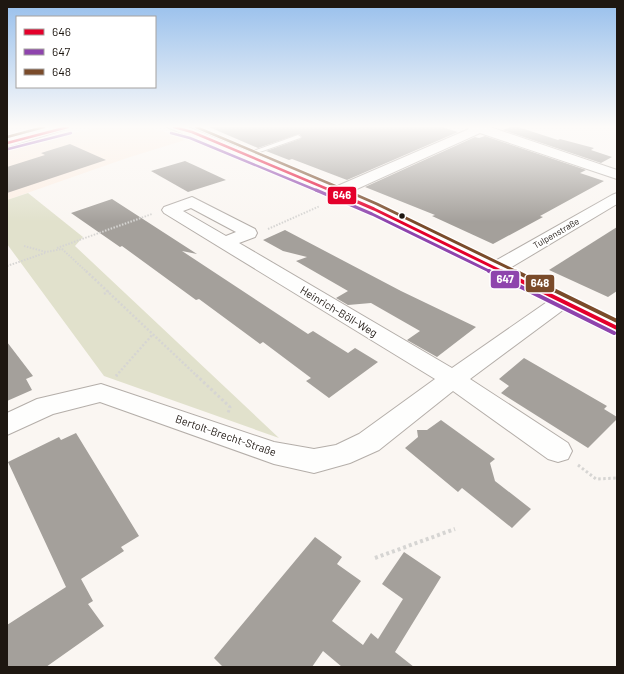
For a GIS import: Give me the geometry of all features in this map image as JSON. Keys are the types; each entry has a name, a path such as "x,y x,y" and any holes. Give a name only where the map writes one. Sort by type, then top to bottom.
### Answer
{"street":[{"path":"254,158 374,209 617,328"},
{"path":"339,194 414,158"},
{"path":"568,158 617,175"},
{"name":"Tulpenstraße","path":"495,269 617,198"},
{"path":"170,210 192,202 249,233 225,244"},
{"name":"Heinrich-Böll-Weg","path":"170,210 453,379"},
{"name":"Bertolt-Brecht-Straße","path":"101,393 274,453 314,460 340,455 369,442 453,379 562,301"},
{"path":"453,379 558,451"},
{"path":"7,425 46,406 101,393"}],"path":[{"path":"264,230 339,194"},
{"path":"7,266 157,213 170,210"},
{"path":"24,246 46,252 62,249 230,407 221,434"},
{"path":"104,294 108,292"},
{"path":"101,393 153,334"},
{"path":"558,451 596,479 617,478"},
{"path":"375,558 455,529"}],"shaded area":[{"path":"7,158 126,158 7,200"}],"green space":[{"path":"28,193 83,237 75,246 279,438 104,376 7,244 7,200"}],"building":[{"path":"34,158 103,158 106,160 7,193 7,167"},
{"path":"285,158 397,158 347,180 292,159 289,160"},
{"path":"428,158 552,158 586,170 580,173 604,181 493,244 432,216 435,215 365,187"},
{"path":"587,158 609,158 601,163"},
{"path":"185,161 226,180 188,192 151,171"},
{"path":"112,199 197,254 182,251 308,334 313,331 348,353 355,348 378,362 329,398 306,381 311,378 263,342 260,344 199,299 196,300 122,246 120,247 71,213"},
{"path":"617,227 617,291 608,297 549,270"},
{"path":"285,230 401,291 476,327 437,357 407,340 420,331 371,303 348,305 336,298 348,291 296,261 307,257 283,251 263,240"},
{"path":"7,342 33,376 26,379 32,390 7,401"},
{"path":"524,358 607,406 604,409 617,417 617,419 588,448 501,393 509,386 499,379"},
{"path":"441,420 495,459 490,463 495,481 531,509 512,528 462,488 458,492 405,448 418,437 417,430 427,430"},
{"path":"76,433 139,536 121,547 124,551 81,579 93,601 88,604 104,626 46,667 7,667 7,625 66,587 8,462 59,437 61,440"},
{"path":"315,537 342,557 337,564 361,581 332,621 363,645 371,633 378,639 403,599 382,584 404,552 441,577 395,652 414,667 342,667 323,651 312,667 223,667 214,658"}],"transit line":[{"name":"647","path":"239,158 372,214 614,333"},
{"name":"646","path":"255,158 374,209 617,328"},
{"name":"648","path":"270,158 377,204 617,321"}]}
